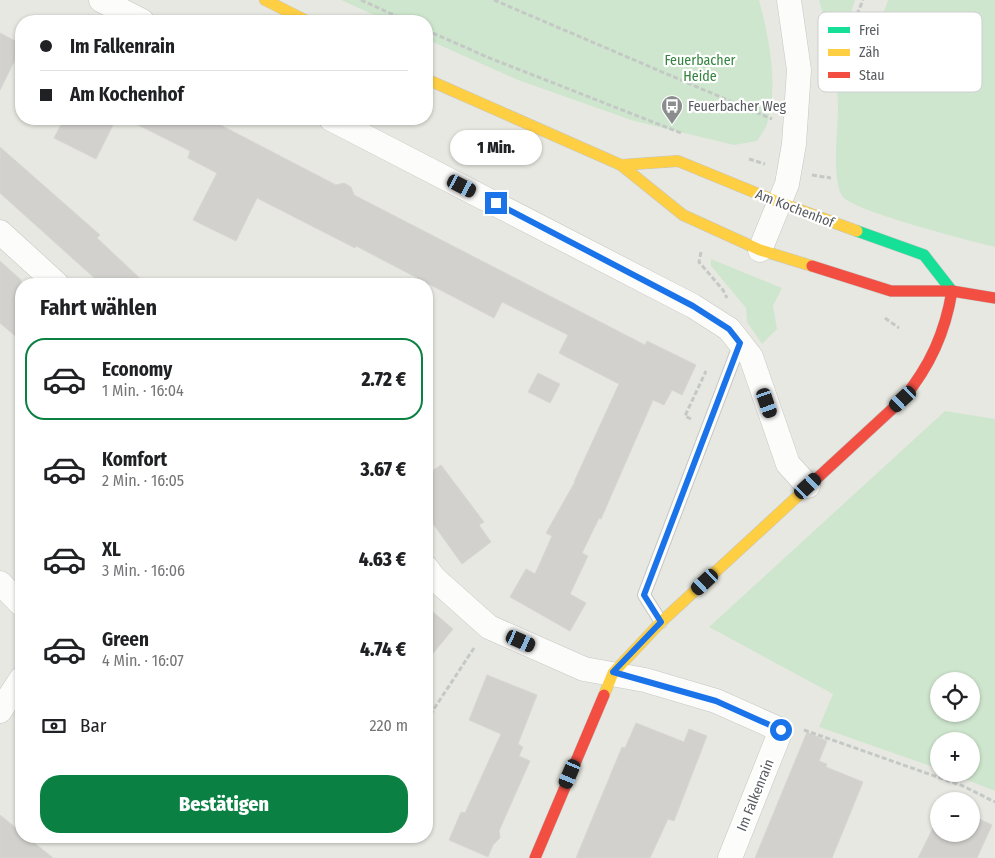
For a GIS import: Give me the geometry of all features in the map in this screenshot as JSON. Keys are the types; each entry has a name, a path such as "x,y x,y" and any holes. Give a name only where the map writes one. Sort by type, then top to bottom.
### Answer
{"main road":[{"path":"265,0 294,15"},
{"name":"Am Kochenhof","path":"433,82 621,166 683,215 760,250 890,291 952,291 995,298"},
{"name":"Am Kochenhof","path":"621,166 678,161 778,202 924,255 952,291"},
{"path":"535,858 613,672 661,622 903,399 918,382 943,337 952,291"}],"street":[{"path":"101,0 130,15"},
{"path":"760,250 790,171 796,129 799,70 789,0"},
{"path":"344,125 693,306 735,336 751,357 788,464 808,486"},
{"path":"0,232 50,278"},
{"path":"433,576 489,627 584,669 613,672 716,701 781,730"},
{"path":"0,583 15,598"},
{"path":"0,711 15,688"},
{"name":"Im Falkenrain","path":"730,858 781,730"}],"lane":[{"path":"661,622 644,595 735,336"}],"path":[{"path":"360,0 394,15"},
{"path":"494,0 796,129"},
{"path":"858,12 863,0"},
{"path":"433,33 487,57 686,135"},
{"path":"799,70 818,61"},
{"path":"701,252 699,262 723,290 733,310 735,336"},
{"path":"433,711 489,627"},
{"path":"781,730 806,730 963,786 995,802"}],"green space":[{"name":"Feuerbacher Heide","path":"341,0 759,0 771,62 771,109 764,131 757,141 734,145 634,121 518,80 433,42 433,15 374,15"},
{"path":"819,0 855,0 851,12 822,12"},
{"path":"888,0 995,0 995,247 890,218 852,203 843,197 839,190 836,167 837,92 982,92 982,12 884,12"},
{"path":"711,259 782,288 773,306 777,329 762,344 747,322 746,308 711,266"},
{"path":"945,411 995,419 995,791 972,782 980,782 980,732 930,732 930,766 819,727 833,694 709,627"}],"building":[{"path":"0,33 15,41 15,60 0,90"},
{"path":"61,125 113,125 96,159 54,138"},
{"path":"138,125 221,125 336,185 344,183 351,187 354,195 645,345 647,341 696,365 682,395 672,390 664,405 653,400 601,519 599,518 582,553 588,556 570,594 586,603 570,631 510,597 526,569 535,574 552,536 546,533 576,480 574,482 619,384 559,353 568,335 502,302 494,318 433,286 433,278 417,278 257,198 236,241 193,220 217,173 188,158 190,151"},
{"path":"0,147 100,235 97,238 140,278 94,278 0,193"},
{"path":"0,261 19,278 15,278 15,336 0,323"},
{"path":"538,373 560,384 550,403 528,392"},
{"path":"441,465 484,522 479,525 491,542 462,564 433,524 433,470"},
{"path":"433,612 453,629 433,653"},
{"path":"487,675 537,695 518,744 523,747 519,756 530,761 499,831 500,838 493,845 488,857 449,840 461,812 465,813 501,734 469,720"},
{"path":"636,723 684,742 689,729 707,736 674,821 668,819 650,858 576,858 622,747 625,748"},
{"path":"807,732 827,741 819,761 827,764 826,767 863,782 832,858 755,858"},
{"path":"0,815 15,827 15,843 35,843 53,858 0,858"},
{"path":"980,819 992,825 977,858 918,858 930,834 930,842 980,842"}],"traffic: fast":[{"path":"857,231 924,255 952,291"}],"traffic: slow":[{"path":"265,0 295,15"},
{"path":"433,82 621,165 683,215 760,250 812,266"},
{"path":"621,165 678,161 778,202 857,231"},
{"path":"604,695 613,673 661,622 813,482"}],"traffic: jam":[{"path":"812,266 891,291 952,291 995,298"},
{"path":"813,482 903,399 913,387 929,361 941,335 952,291"},
{"path":"535,858 604,695"}],"place":[{"name":"Feuerbacher Weg","path":"672,125"}],"route":[{"path":"496,203 693,306 729,329 740,343 706,427 644,595 661,622 613,672 716,701 781,730"}]}
